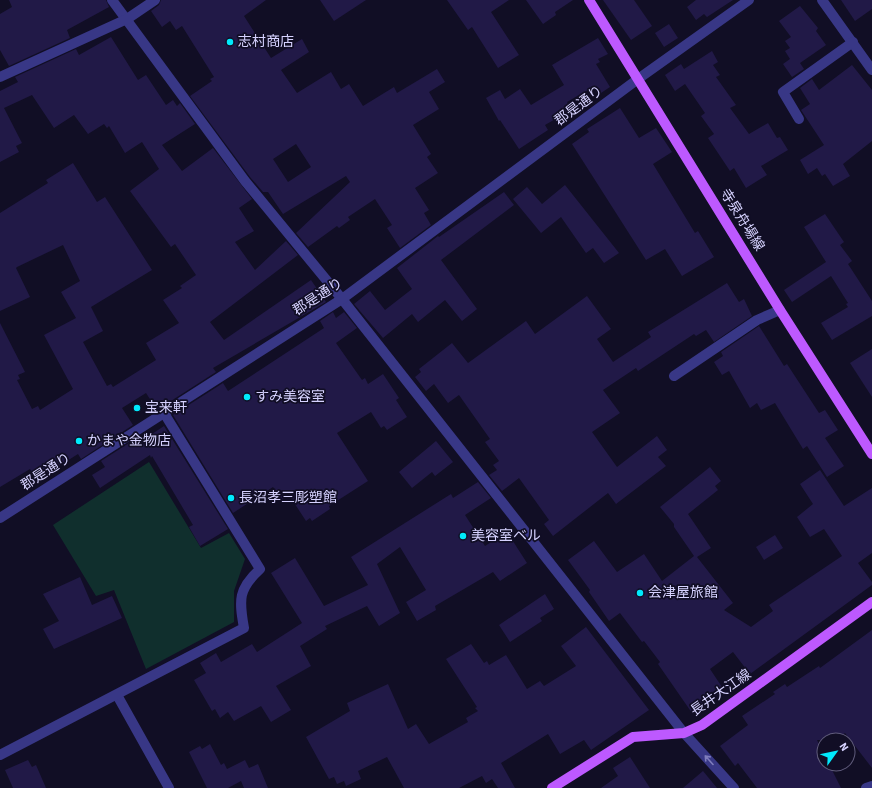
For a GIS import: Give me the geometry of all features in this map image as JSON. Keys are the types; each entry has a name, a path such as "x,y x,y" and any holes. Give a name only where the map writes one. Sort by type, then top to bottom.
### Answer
{"main road":[{"name":"寺泉舟場線","path":"589,0 780,310 872,454"},
{"name":"長井大江線","path":"552,788 634,737 684,733 702,725 872,602"}],"street":[{"path":"112,0 245,181 342,299 684,733 734,788"},
{"path":"0,77 127,19 155,0"},
{"name":"郡是通り","path":"0,518 342,299 638,79 749,0"},
{"path":"822,0 872,70"},
{"path":"799,119 783,92 853,42"},
{"path":"674,376 757,320 780,310"},
{"path":"0,755 244,628 239,604 246,581 260,569 164,413"},
{"path":"117,695 169,788"},
{"path":"866,788 872,786"}],"green space":[{"path":"149,462 201,548 229,533 245,559 234,591 234,622 146,669 114,590 96,596 53,525"}],"building":[{"path":"9,0 106,0 109,7 67,30 70,38 9,66 0,50 0,14 12,7"},
{"path":"161,0 266,0 244,16 271,58 302,39 309,52 281,70 297,93 331,72 341,89 349,84 363,106 394,87 397,93 437,69 445,82 429,92 439,109 413,125 431,154 427,157 438,173 415,188 429,210 424,213 431,225 400,248 387,228 392,225 375,199 348,217 350,220 339,228 337,226 308,247 296,233 350,182 346,176 283,214 268,192 263,192 250,177 190,96 212,81 210,79 214,77 182,26 176,30 170,21 162,27 151,11 159,5","holes":["296,144 311,167 288,182 273,159"]},
{"path":"320,0 366,0 334,21"},
{"path":"447,0 509,0 491,12 519,55 498,68 472,27 468,30"},
{"path":"526,0 573,0 555,12 556,15 543,24"},
{"path":"603,0 634,0 652,26 631,40"},
{"path":"696,0 733,0 707,17 704,14 696,20 687,7"},
{"path":"841,0 872,0 872,9 855,21"},
{"path":"800,6 818,28 816,31 826,45 800,63 804,69 792,77 783,64 790,59 785,51 790,48 785,41 791,37 779,21"},
{"path":"669,24 678,38 664,47 655,33"},
{"path":"111,37 138,80 146,75 166,105 173,100 177,106 180,103 195,124 162,145 182,171 213,148 252,199 239,208 254,231 235,242 255,270 286,241 298,255 210,322 224,340 311,280 326,302 213,368 216,372 157,410 146,393 122,408 133,425 81,459 78,454 37,480 30,469 0,487 0,323 25,372 18,375 20,379 17,380 32,409 38,406 40,410 73,389 44,335 76,318 61,292 80,281 63,245 16,268 30,297 0,311 0,213 48,183 46,180 73,163 97,202 105,197 152,270 91,307 103,331 83,342 107,386 111,384 113,387 156,360 146,343 179,323 163,300 182,288 180,286 196,275 175,244 171,247 130,191 159,169 142,142 125,153 109,126 107,128 104,124 88,134 74,115 54,128 32,95 4,108 22,143 16,146 19,152 0,162 0,91 18,82 15,77 76,49 79,55"},
{"path":"598,38 608,54 598,59 600,62 596,64 610,87 598,95 593,87 567,102 571,110 545,125 548,130 519,149 500,120 499,121 486,98 500,90 505,99 520,89 531,105 564,85 552,65"},
{"path":"712,51 718,62 713,65 720,75 716,77 736,105 730,108 749,134 768,123 777,138 780,137 788,150 761,166 767,175 746,188 734,168 730,171 708,138 714,134 701,116 705,113 685,84 675,91 665,75 681,64 684,69"},
{"path":"852,65 872,90 872,141 843,164 850,176 833,186 825,174 822,176 817,168 808,174 800,160 824,145 801,110 810,104 800,88 812,79 819,90"},
{"path":"620,108 639,138 656,128 672,152 653,164 695,233 698,231 714,257 682,276 665,249 646,260 572,144 589,132 587,129"},
{"path":"565,185 619,253 604,263 593,248 586,253 561,217 541,233 513,199 527,187 542,204"},
{"path":"504,192 514,205 441,260 477,309 462,321 445,300 418,322 412,314 383,338 354,304 370,291 385,310 412,289 397,268 438,236 439,237"},
{"path":"825,214 844,242 840,245 852,261 848,264 872,301 872,316 832,340 821,323 848,307 846,304 848,303 831,276 792,302 784,290 826,262 804,227"},
{"path":"727,283 739,302 744,299 752,316 714,342 706,330 696,336 694,334 638,371 636,368 603,390 620,413 592,432 617,467 657,436 667,450 658,457 666,466 616,504 608,493 553,536 544,524 549,520 519,478 502,491 489,475 497,470 493,465 499,461 485,442 490,439 459,395 448,403 434,384 426,391 415,377 421,372 419,369 452,343 468,363 526,321 535,334 587,296 611,329 597,339 613,362 651,337 648,332"},
{"path":"333,312 336,318 344,312 357,328 336,343 362,380 365,378 368,384 383,374 399,398 396,400 407,417 387,430 384,426 381,428 371,412 337,433 368,481 329,506 330,509 312,521 310,518 306,521 289,495 282,500 273,487 233,513 173,415 223,383 228,391 324,328 320,321"},
{"path":"759,326 784,366 787,364 819,413 825,410 838,430 825,438 844,466 827,477 807,446 803,449 775,403 761,410 757,403 750,408 729,371 722,375 714,362 723,356 721,352"},
{"path":"872,349 872,397 850,363"},
{"path":"164,426 228,529 200,546 189,527 193,525 152,456 151,458 150,455 100,488 92,475 105,467 101,461 140,436 143,440"},
{"path":"436,441 453,462 435,476 432,472 412,488 399,472"},
{"path":"710,467 721,481 715,486 718,490 688,514 711,548 697,557 733,603 724,610 751,627 773,611 769,605 842,556 824,529 810,537 797,517 813,504 800,484 820,470 844,506 872,488 872,553 858,563 872,582 872,585 750,674 733,652 710,669 724,690 692,713 658,664 660,662 644,641 642,642 620,613 609,621 589,592 590,590 568,560 594,541 617,572 644,554 662,581 694,556 674,527 674,524 660,507"},
{"path":"478,482 491,498 465,515 485,546 507,532 527,563 500,581 493,572 435,606 436,610 417,621 406,602 426,590 400,547 377,564 400,613 379,626 367,606 325,626 327,629 300,646 311,666 276,686 291,710 271,722 261,706 234,721 228,712 220,718 215,709 212,711 194,680 206,673 200,663 216,653 221,662 252,644 257,652 302,623 271,573 295,558 324,606 368,585 351,557 451,494 453,498"},
{"path":"775,535 783,548 764,560 756,547"},
{"path":"80,577 92,605 112,596 122,618 54,649 43,629 59,621 43,594"},
{"path":"545,594 554,609 540,618 542,621 510,642 499,625"},
{"path":"586,627 649,710 591,750 584,740 560,754 548,734 501,763 515,788 498,788 492,779 486,783 482,776 459,788 404,788 387,757 358,771 361,779 346,786 344,781 337,784 334,777 329,779 306,737 350,711 347,703 388,684 408,729 416,724 429,744 468,722 466,718 478,711 475,708 477,707 446,659 471,644 484,663 487,661 489,665 506,655 527,689 540,681 544,686 576,666 561,646"},
{"path":"872,630 872,768 856,747 856,732 816,732 816,772 833,772 841,788 757,788 738,763 735,766 720,746 748,725 742,716 775,694 773,692 785,684 787,687 819,666 820,668"},
{"path":"210,744 221,765 224,763 227,769 245,760 249,768 258,764 268,788 244,788 241,781 228,788 207,788 189,752 200,746 202,749"},
{"path":"630,757 650,788 601,788 618,776 613,768"},
{"path":"28,760 32,767 36,765 46,788 13,788 5,770"},
{"path":"703,771 717,788 683,788"}],"place":[{"name":"志村商店","path":"230,42"},
{"name":"すみ美容室","path":"247,397"},
{"name":"宝来軒","path":"137,408"},
{"name":"かまや金物店","path":"79,441"},
{"name":"長沼孝三彫塑館","path":"231,498"},
{"name":"美容室ベル","path":"463,536"},
{"name":"会津屋旅館","path":"640,593"}]}
